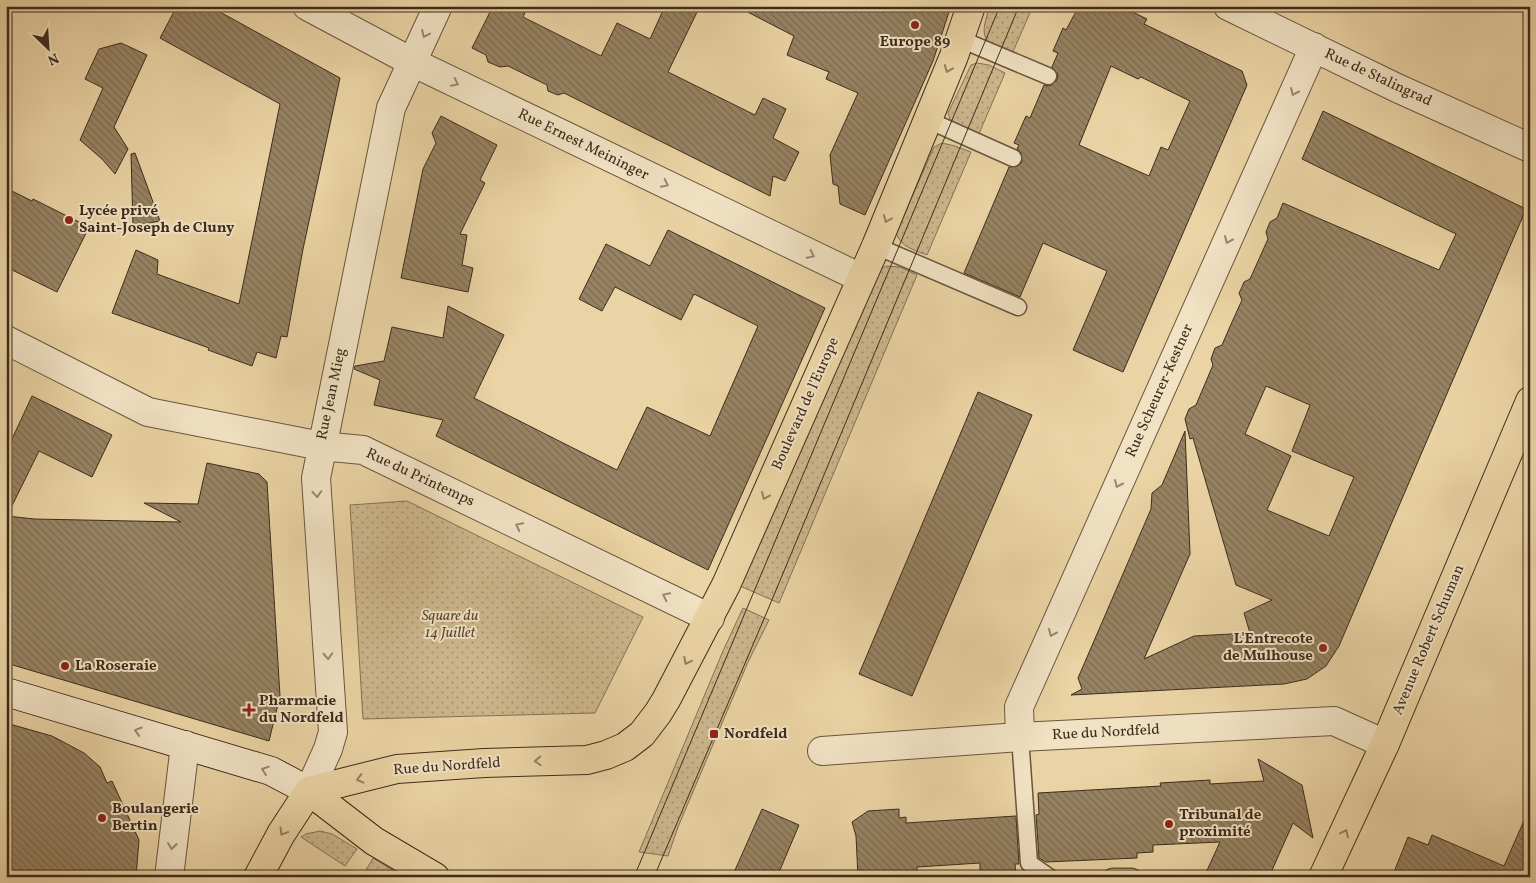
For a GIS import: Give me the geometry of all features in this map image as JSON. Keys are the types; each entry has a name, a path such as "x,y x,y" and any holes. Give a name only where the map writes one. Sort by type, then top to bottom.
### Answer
{"main road":[{"name":"Boulevard de l'Europe","path":"587,760 625,747 642,734 658,713 710,618 876,246 928,120 971,6"},
{"name":"Avenue Robert Schuman","path":"1324,877 1385,744 1530,401"},
{"name":"Rue du Nordfeld","path":"309,792 404,768 484,763 587,760"},
{"path":"258,877 281,834 309,792 374,840 435,877"}],"street":[{"name":"Rue Ernest Meininger","path":"307,6 412,62 861,278"},
{"name":"Rue Jean Mieg","path":"309,792 328,749 333,732 316,478 321,446 391,108 438,6"},
{"name":"Rue de Stalingrad","path":"1228,6 1396,88 1530,148"},
{"name":"Rue Scheurer-Kestner","path":"1020,737 1019,707 1314,48"},
{"name":"Rue du Printemps","path":"6,340 148,412 321,446 363,450 710,618"},
{"path":"6,692 271,771 309,792"},
{"name":"Rue du Nordfeld","path":"822,751 1020,737 1334,721 1385,744"},
{"path":"169,877 185,745"}],"lane":[{"path":"960,39 1048,76"},
{"path":"928,120 1013,158"},
{"path":"876,246 1018,307"},
{"path":"1020,737 1029,863 1049,877"},
{"path":"1112,877 1132,877"}],"green space":[{"path":"990,6 1033,6 1011,56 994,46 986,37 984,32"},
{"path":"977,63 989,65 1005,73 978,136 950,119 948,113 971,65"},
{"path":"942,143 971,152 927,255 905,245 896,233 934,147"},
{"path":"886,266 900,267 917,275 779,603 740,586 881,269"},
{"name":"Square du 14 Juillet","path":"407,501 643,617 595,713 363,719 350,505"},
{"path":"743,608 769,620 748,662 678,827 668,856 639,852 723,651"},
{"path":"320,831 332,834 357,849 345,866 301,837"},
{"path":"373,858 404,877 362,877"}],"building":[{"path":"177,6 209,6 340,78 303,249 287,337 281,336 276,358 257,352 252,366 208,350 209,348 112,313 136,250 158,260 157,274 239,304 280,104 160,38"},
{"path":"493,6 528,6 523,17 601,56 617,23 650,39 665,6 700,6 668,72 755,115 763,98 786,109 773,138 799,152 785,181 773,176 770,196 564,93 558,95 548,91 547,85 508,66 500,67 488,62 486,55 472,48"},
{"path":"736,6 951,6 933,61 865,215 840,204 838,186 833,184 830,155 858,93 826,79 829,72 787,55 794,36"},
{"path":"1079,6 1120,6 1147,19 1144,24 1242,71 1247,85 1123,372 1073,350 1107,271 1043,243 1020,297 964,273 1009,167 1018,166 1022,162 1021,153 1017,149 1019,145 1014,143 1026,116 1030,118 1044,85 1050,86 1057,80 1058,74 1052,67 1058,53 1053,51 1063,28 1066,30","holes":["1111,66 1138,79 1141,77 1190,101 1168,150 1161,147 1149,176 1079,145"]},
{"path":"121,43 147,55 114,127 128,149 115,174 102,159 80,140 103,88 85,79 99,49"},
{"path":"1323,111 1526,209 1339,646 1326,666 1307,679 1284,684 1071,695 1082,689 1078,678 1151,509 1152,493 1162,485 1185,431 1190,554 1144,659 1194,636 1250,633 1244,613 1272,600 1236,585 1193,438 1190,439 1185,419 1189,409 1196,405 1213,365 1211,359 1215,348 1222,345 1242,300 1239,293 1244,282 1250,279 1268,239 1266,232 1270,222 1277,218 1283,203 1439,270 1456,234 1302,159","holes":["1266,386 1310,405 1292,451 1354,477 1329,536 1267,510 1291,456 1245,434"]},
{"path":"441,116 497,145 480,180 485,183 460,234 467,235 462,265 473,268 468,292 401,278 423,169 436,143 432,133"},
{"path":"135,153 160,221 133,226 131,154"},
{"path":"6,188 32,201 33,199 89,227 57,292 6,267"},
{"path":"668,230 825,308 708,570 436,436 443,420 374,405 380,380 354,369 355,366 384,361 392,327 443,338 448,306 504,335 474,398 617,470 647,407 710,436 758,326 694,294 681,320 615,287 602,311 579,299 606,244 650,266"},
{"path":"978,392 1032,415 912,696 859,674"},
{"path":"32,396 112,435 92,477 39,451 7,516 34,519 181,522 144,503 198,504 207,463 259,474 267,482 280,696 269,741 6,663 6,452"},
{"path":"6,723 52,736 84,753 100,767 107,783 112,781 139,840 136,877 6,877"},
{"name":"Tribunal de proximité","path":"1258,759 1302,785 1313,838 1293,823 1269,877 1204,877 1220,842 1153,845 1153,852 1137,853 1137,858 1046,862 1039,858 1036,815 1039,814 1038,793 1161,786 1160,783 1210,780 1210,784 1264,781"},
{"path":"1530,807 1530,877 1392,877 1408,837 1428,845 1432,835 1504,866"},
{"path":"762,809 799,825 777,877 732,877"},
{"path":"899,809 899,818 906,817 906,823 1016,816 1019,864 1015,864 1016,876 980,877 980,863 917,867 917,875 858,877 856,836 852,822 868,811"}],"tram line":[{"path":"634,877 1000,6"},
{"path":"654,877 769,607 1019,6"}],"place":[{"name":"Europe 89","path":"915,25"},
{"name":"Lycée privé Saint-Joseph de Cluny","path":"69,220"},
{"name":"L'Entrecote de Mulhouse","path":"1323,648"},
{"name":"La Roseraie","path":"65,666"},
{"name":"Pharmacie du Nordfeld","path":"249,710"},
{"name":"Nordfeld","path":"714,734"},
{"name":"Boulangerie Bertin","path":"102,818"},
{"name":"Tribunal de proximité","path":"1169,824"}]}
